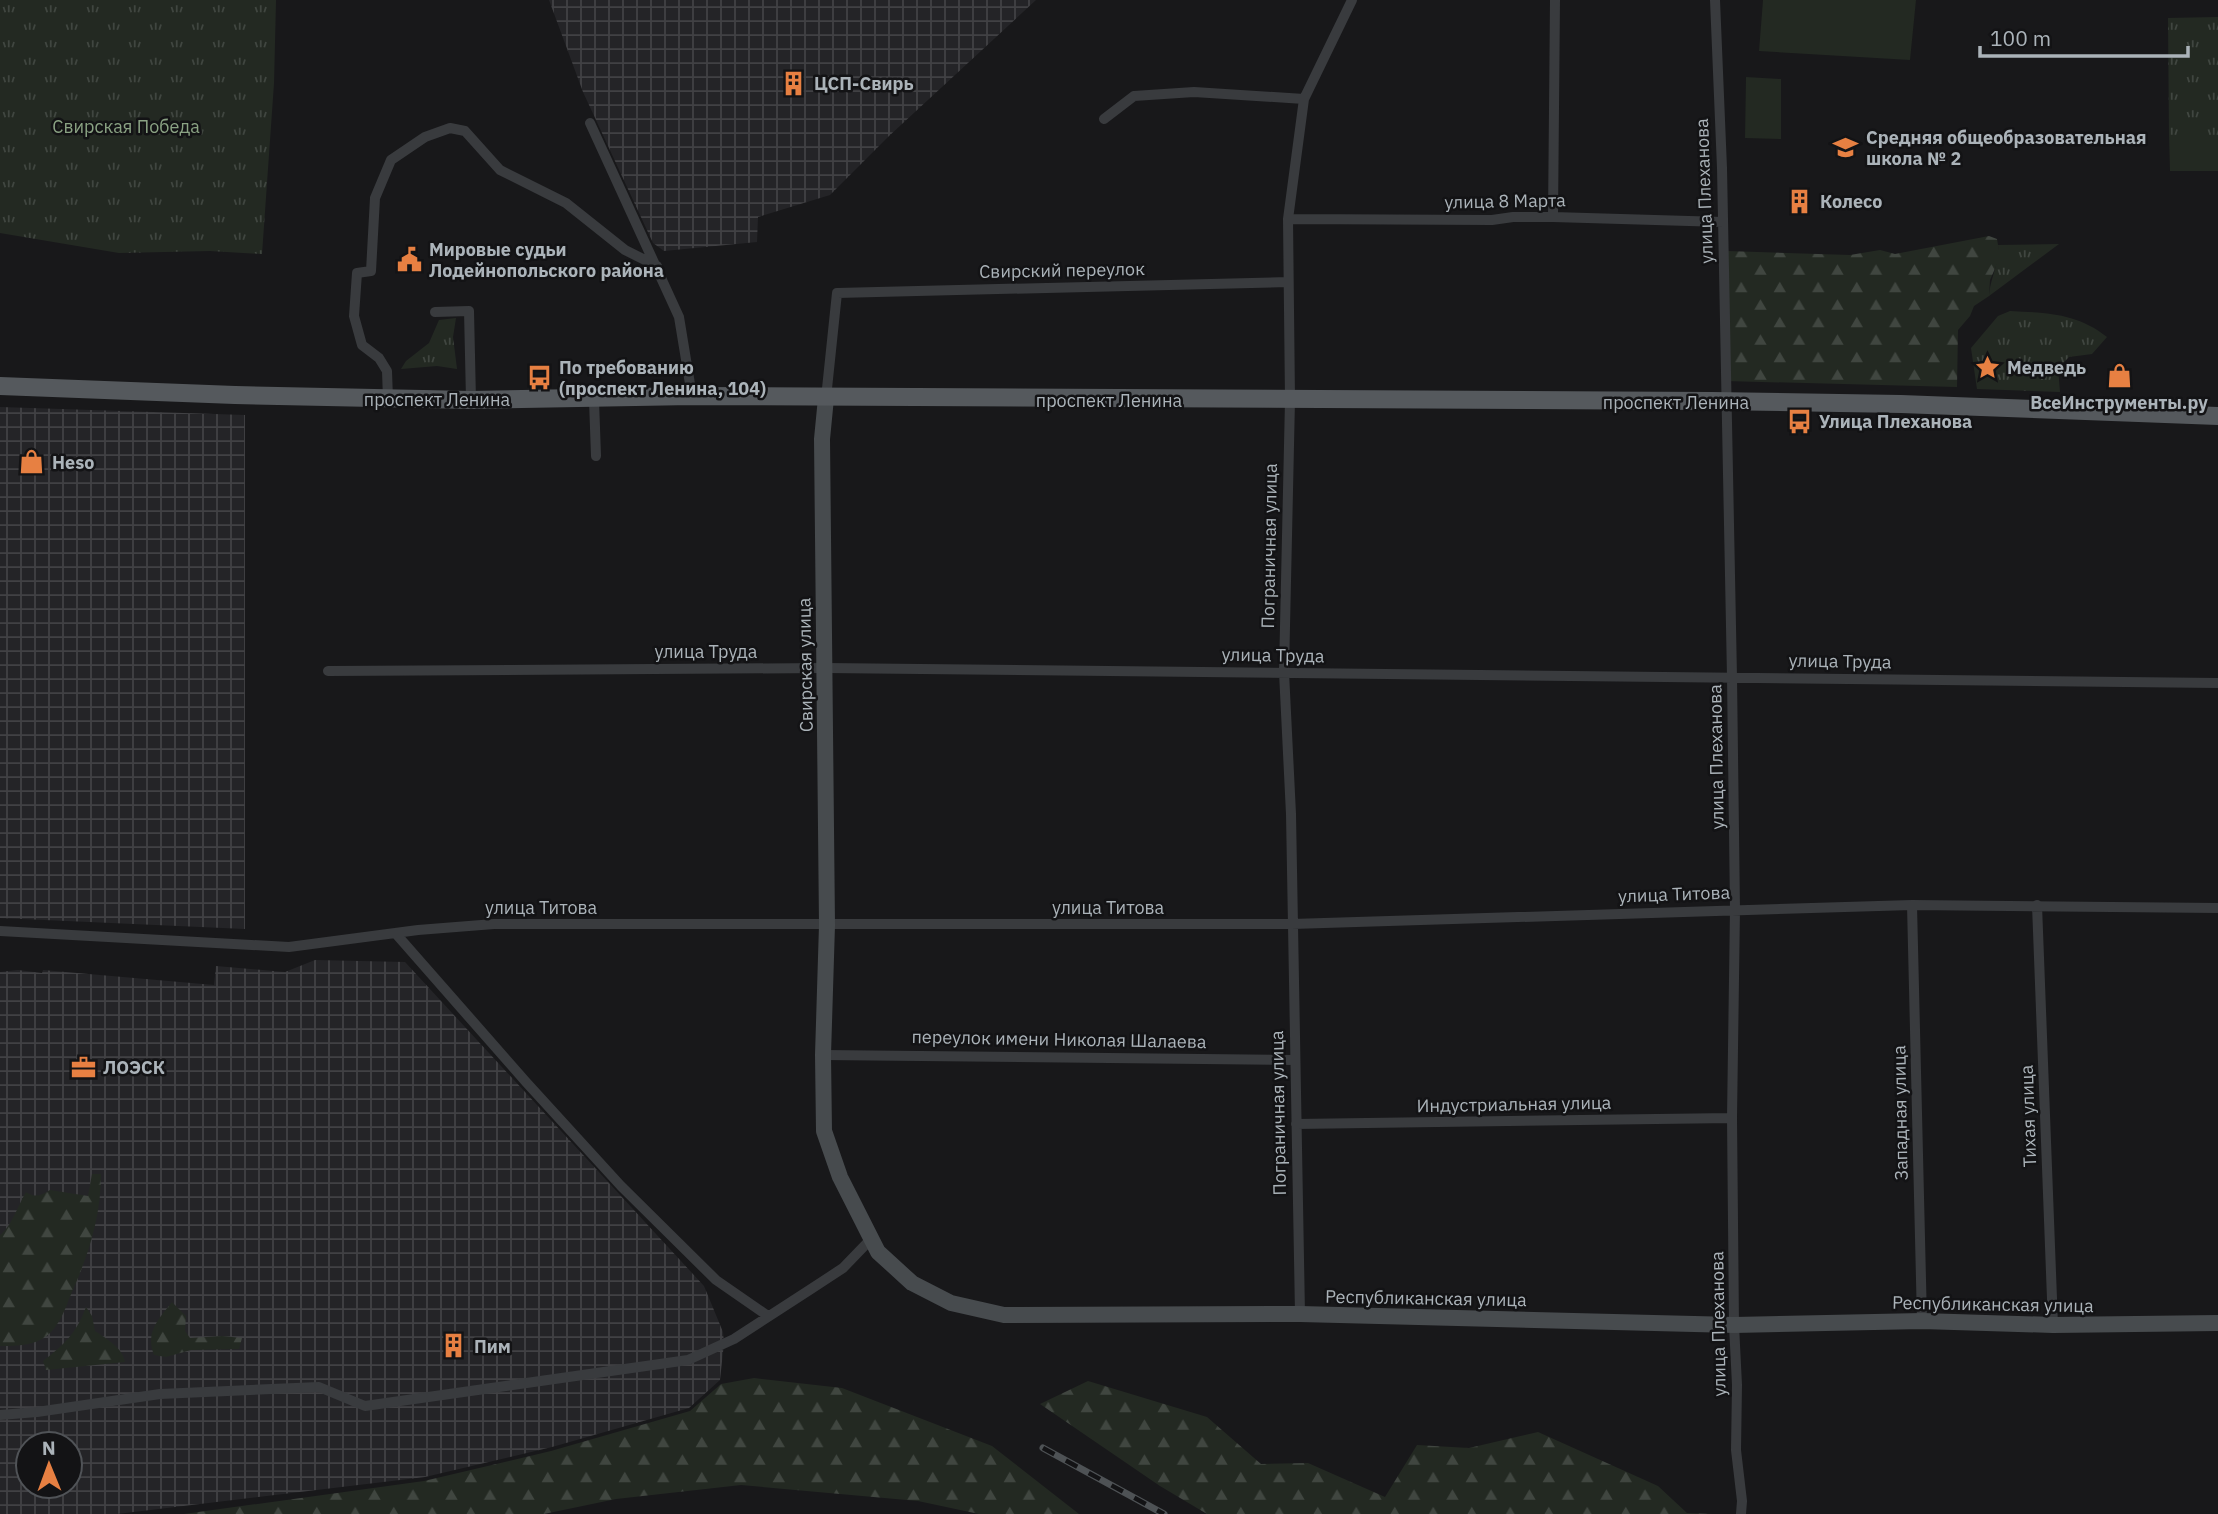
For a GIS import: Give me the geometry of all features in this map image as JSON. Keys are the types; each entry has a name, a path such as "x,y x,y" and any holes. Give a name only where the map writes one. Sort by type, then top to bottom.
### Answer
{"main road":[{"name":"проспект Ленина","path":"0,386 388,399 594,400 692,396 1727,402 1913,405 2218,416"}],"street":[{"name":"Пограничная улица","path":"1300,1314 1291,814 1284,672 1290,400 1287,219 1304,99 1352,0"},
{"path":"1553,217 1555,0"},
{"name":"улица Плеханова","path":"1715,0 1723,222 1732,677 1735,909 1732,1118 1734,1325 1736,1450 1741,1514"},
{"path":"1104,119 1135,96 1194,92 1304,99"},
{"path":"590,123 680,317 692,396"},
{"path":"388,399 387,371 379,358 362,345 354,316 357,273 371,271 375,198 391,160 425,137 450,128 465,131 500,170 566,202 625,250 657,266"},
{"name":"улица 8 Марта","path":"1287,219 1492,220 1553,217 1723,222"},
{"name":"Свирский переулок","path":"836,293 1288,282"},
{"name":"Свирская улица","path":"824,1038 827,925 822,439 836,293"},
{"path":"435,312 469,311 471,400"},
{"path":"594,400 596,456"},
{"name":"улица Труда","path":"328,671 825,668 2218,683"},
{"name":"улица Титова","path":"0,931 289,947 418,930 494,924 1292,924 1912,905 2218,908"},
{"name":"Западная улица","path":"1912,905 1923,1321"},
{"name":"Тихая улица","path":"2037,905 2053,1325"},
{"path":"397,934 621,1186 716,1280 768,1316"},
{"name":"Республиканская улица","path":"824,1038 824,1131 840,1177 878,1252 912,1283 951,1303 1004,1315 1300,1314 1734,1325 1923,1321 2053,1325 2218,1322"},
{"name":"переулок имени Николая Шалаева","path":"823,1055 1294,1060"},
{"name":"Индустриальная улица","path":"1296,1124 1732,1118"},
{"path":"0,1415 160,1394 319,1387 365,1406 688,1360 734,1339 843,1268 871,1239"}],"shaded area":[{"path":"549,0 1036,0 889,136 830,195 758,217 757,242 664,251 653,243 583,92"},
{"path":"0,407 245,415 245,929 0,918"},
{"path":"315,960 405,962 704,1286 723,1332 720,1380 689,1408 552,1447 425,1477 117,1514 0,1514 0,972 18,970 42,973 43,970 214,985 216,966 285,972"}],"green space":[{"name":"Свирская Победа","path":"0,0 276,0 274,83 262,254 210,251 119,253 0,233"},
{"path":"1763,0 1916,0 1910,60 1759,51"},
{"path":"2218,17 2218,135 2169,135 2168,18"},
{"path":"1746,77 1781,79 1781,139 1745,138"},
{"path":"2169,135 2218,135 2218,171 2170,171"},
{"path":"1989,236 1997,239 2000,257 1990,280 1989,296 1974,306 1970,316 1958,330 1957,387 1726,381 1727,251 1850,255 1880,250 1895,254"},
{"path":"2059,244 1989,296 1998,258 1998,245"},
{"path":"2010,311 2073,319 2107,337 2092,354 2069,357 2058,368 2060,392 1977,389 1971,348 1998,316"},
{"path":"456,318 453,337 457,369 437,366 401,369 406,361 429,343 439,320"},
{"path":"92,1174 101,1174 96,1223 82,1269 62,1317 46,1337 34,1343 0,1346 0,1235 11,1221 26,1192 38,1196 50,1190 88,1196"},
{"path":"172,1302 186,1316 185,1331 190,1338 242,1338 239,1349 191,1350 166,1357 154,1355 151,1340 154,1327"},
{"path":"86,1307 92,1316 95,1331 118,1348 125,1362 46,1370 43,1361 69,1337"},
{"path":"754,1378 842,1388 992,1446 1079,1514 979,1514 918,1501 741,1485 616,1499 544,1514 184,1514 424,1481 551,1451 690,1411 721,1384"},
{"path":"1088,1381 1207,1417 1261,1464 1308,1463 1385,1497 1417,1445 1469,1448 1538,1432 1658,1486 1687,1513 1713,1514 1207,1514 1160,1486 1040,1404"}],"railway":[{"path":"1043,1448 1164,1514"}],"place":[{"name":"ЦСП-Свирь","path":"794,83"},
{"name":"Средняя общеобразовательная школа № 2","path":"1846,147"},
{"name":"Колесо","path":"1800,201"},
{"name":"Мировые судьи Лодейнопольского района","path":"409,259"},
{"name":"Медведь","path":"1987,367"},
{"name":"ВсеИнструменты.ру","path":"2119,375"},
{"name":"По требованию (проспект Ленина, 104)","path":"539,377"},
{"name":"Улица Плеханова","path":"1799,421"},
{"name":"Heso","path":"32,462"},
{"name":"ЛОЭСК","path":"83,1067"},
{"name":"Пим","path":"454,1346"}]}
